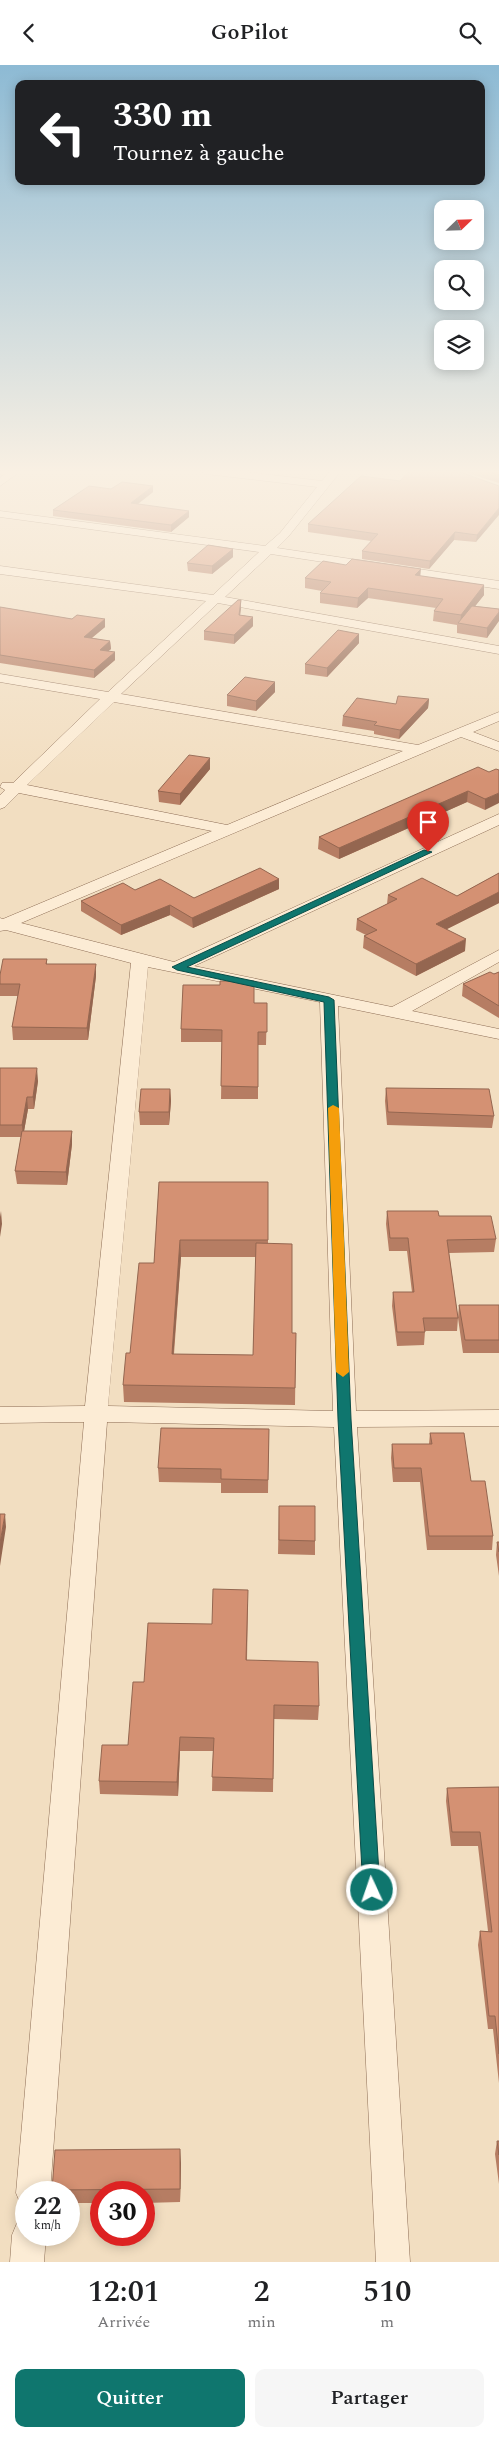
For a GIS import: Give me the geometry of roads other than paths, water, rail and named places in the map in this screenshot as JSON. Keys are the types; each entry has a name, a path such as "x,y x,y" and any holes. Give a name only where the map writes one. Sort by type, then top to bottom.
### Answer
{"street":[{"path":"26,574 216,599 499,650"},
{"path":"0,804 111,696 243,574"},
{"path":"423,574 499,585"},
{"path":"0,678 422,750"},
{"path":"1,924 463,733 499,716"},
{"path":"463,733 499,747"},
{"path":"0,785 229,830"},
{"path":"177,967 499,819"},
{"path":"1,924 140,960 499,1034"},
{"path":"396,1012 499,955"},
{"path":"34,2181 96,1414 140,960"},
{"path":"329,1000 345,1419 393,2262"},
{"path":"0,1415 96,1414 345,1419 499,1418"},
{"path":"27,2262 28,2246"}]}
